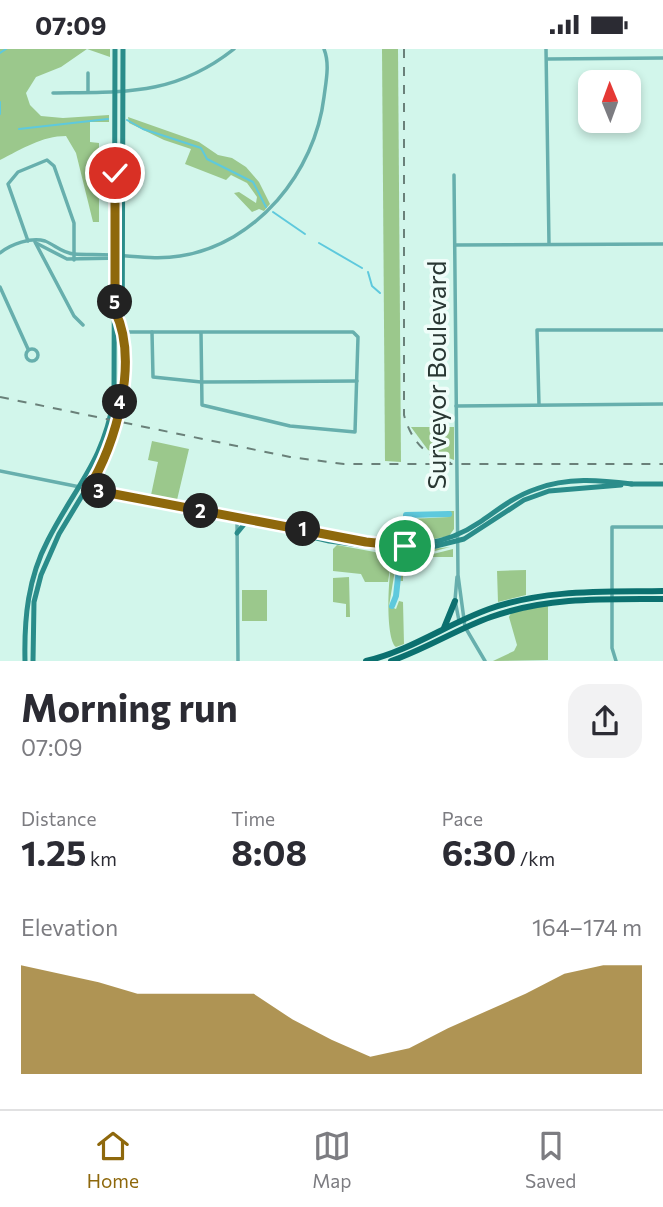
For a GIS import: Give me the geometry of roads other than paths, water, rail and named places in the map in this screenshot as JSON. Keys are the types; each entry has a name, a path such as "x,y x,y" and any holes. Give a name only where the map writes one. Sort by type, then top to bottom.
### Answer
{"main road":[{"path":"25,661 25,624 32,582 48,539 93,466 106,436 114,398 115,49"},
{"path":"33,661 33,610 37,585 54,543 88,489 113,437 124,377 123,49"},
{"path":"115,311 123,332 115,349"},
{"path":"237,518 397,552 427,550 457,538 522,498 573,481 663,484"},
{"path":"80,487 389,546 429,544 457,538"},
{"path":"237,533 246,522"},
{"path":"366,661 397,651 462,620 573,591 663,599"},
{"path":"612,595 663,591"},
{"path":"443,629 455,601"},
{"path":"392,661 532,601"}],"street":[{"path":"53,93 154,89 205,70 234,49"},
{"path":"0,253 28,241 35,242 58,256 74,260 177,257 204,250 243,232 271,207 304,162 316,131 326,77 324,49"},
{"path":"546,49 549,244"},
{"path":"548,59 663,58"},
{"path":"88,73 88,92"},
{"path":"28,241 8,184 18,173 47,160 54,166 74,223 74,260"},
{"name":"Surveyor Boulevard","path":"454,175 457,538 462,620"},
{"path":"35,242 42,240 75,254 115,258"},
{"path":"35,242 74,316 83,325"},
{"path":"455,245 663,244"},
{"path":"0,287 28,349"},
{"path":"539,405 537,330 663,330"},
{"path":"123,332 152,332 201,332 353,332 358,337 357,429 351,434 324,431 206,408 201,401 201,332"},
{"path":"152,332 153,377 201,382 358,381"},
{"path":"456,406 663,404"},
{"path":"0,471 80,487"},
{"path":"237,518 238,661"},
{"path":"616,661 612,648 612,527 663,527"},
{"name":"Surveyor Boulevard","path":"458,575 455,601 465,628 485,661"}],"waterway":[{"path":"0,53 6,49"},
{"path":"0,102 0,114"},
{"path":"19,129 108,119"},
{"path":"127,120 143,129 201,148 207,159 253,182 266,207"},
{"path":"273,212 305,234"},
{"path":"319,243 362,268"},
{"path":"368,272 372,286 380,293"},
{"path":"405,540 406,515 449,514"},
{"path":"392,606 396,596 400,559"}],"railway":[{"path":"404,49 404,415 420,446 451,463"},
{"path":"0,397 290,457 344,464 663,464"}]}
